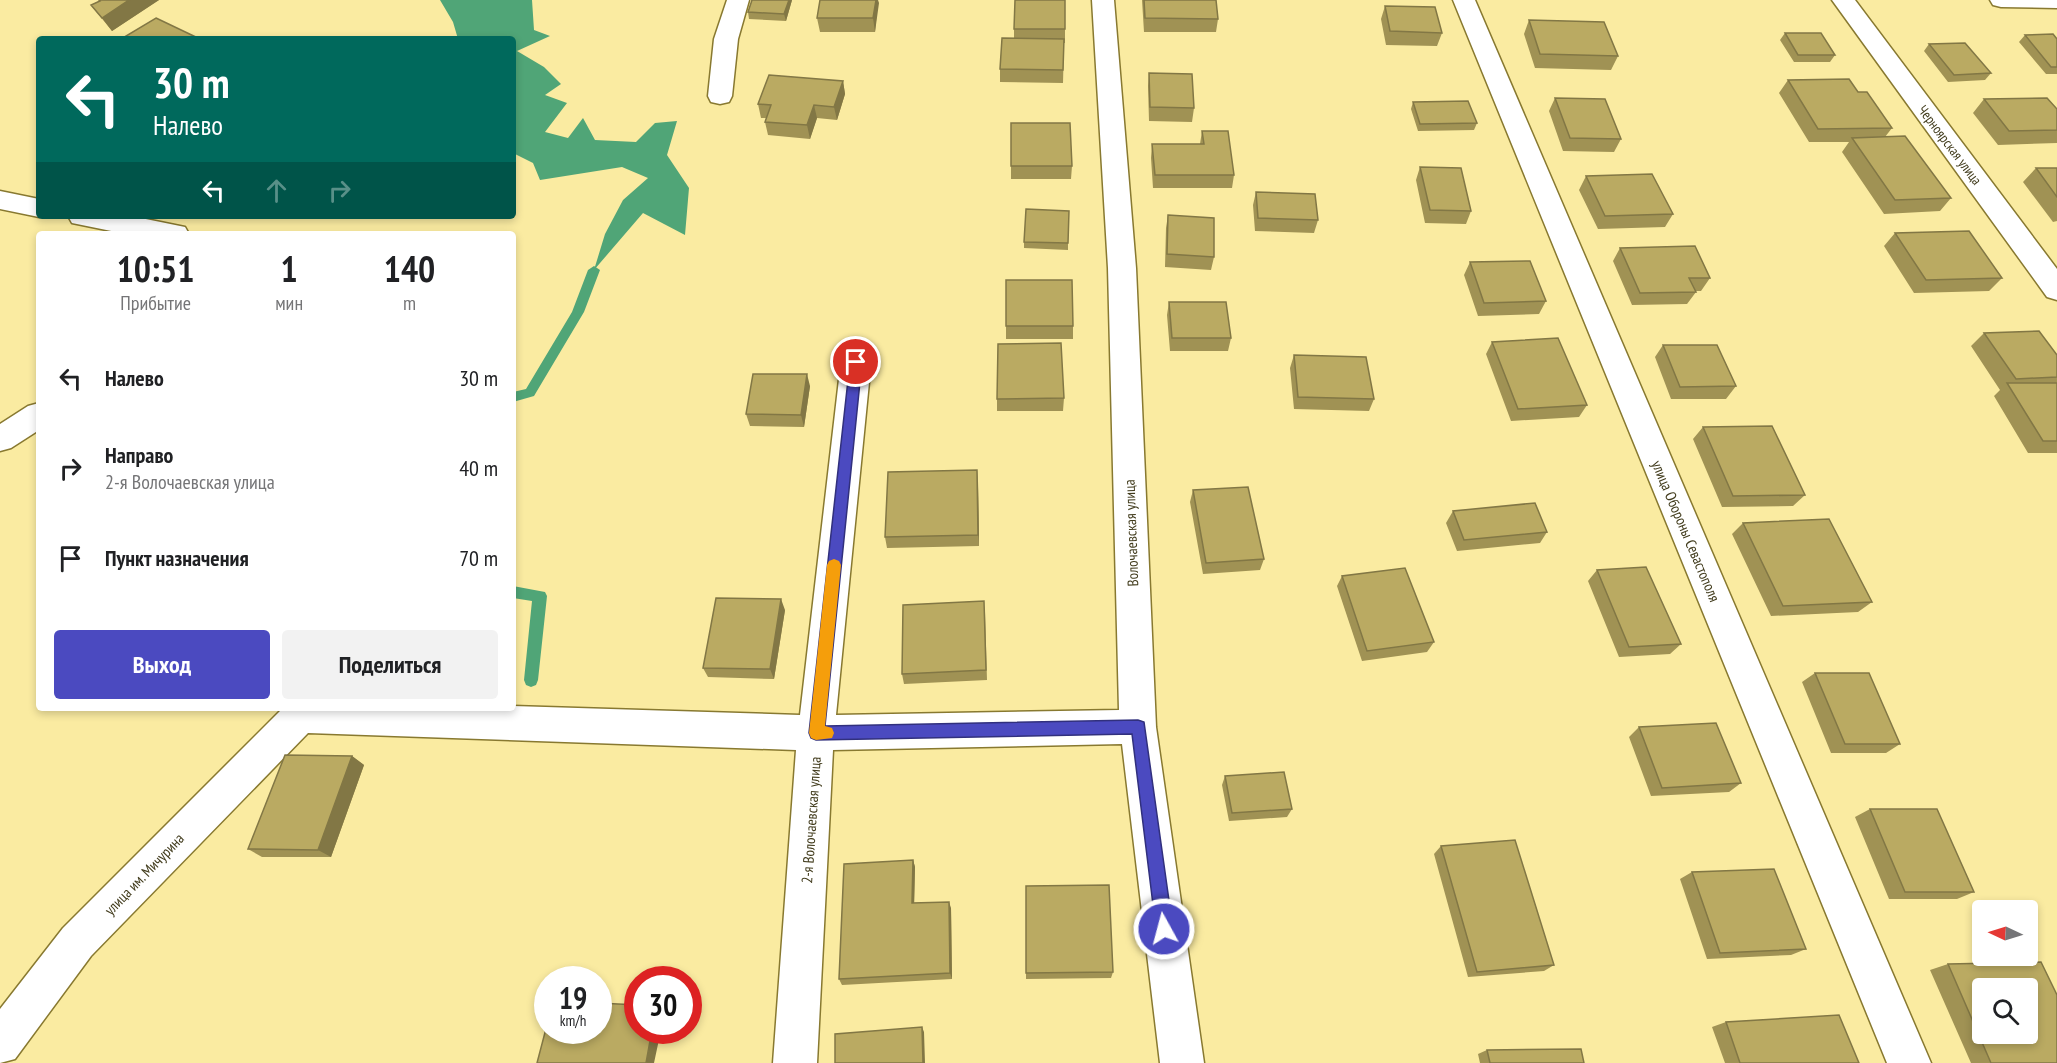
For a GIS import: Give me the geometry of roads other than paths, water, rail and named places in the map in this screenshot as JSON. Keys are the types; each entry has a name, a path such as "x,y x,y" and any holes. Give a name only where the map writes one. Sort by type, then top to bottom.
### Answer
{"street":[{"path":"720,96 726,39 738,0"},
{"name":"Волочаевская улица","path":"1104,0 1122,268 1138,727 1182,1063"},
{"name":"улица Обороны Севастополя","path":"1464,0 1909,1063"},
{"name":"Черноярская улица","path":"1843,0 2057,290"},
{"path":"2001,0 2057,1"},
{"path":"0,200 36,207"},
{"path":"98,219 160,231"},
{"name":"2-я Волочаевская улица","path":"795,1063 816,733 856,362"},
{"path":"0,439 36,417"},
{"name":"улица им. Мичурина","path":"0,1044 77,942 300,716 816,733"},
{"path":"816,733 1138,727"}],"waterway":[{"path":"516,396 530,393 578,312 594,270"},
{"path":"516,592 540,596 531,680"}]}
